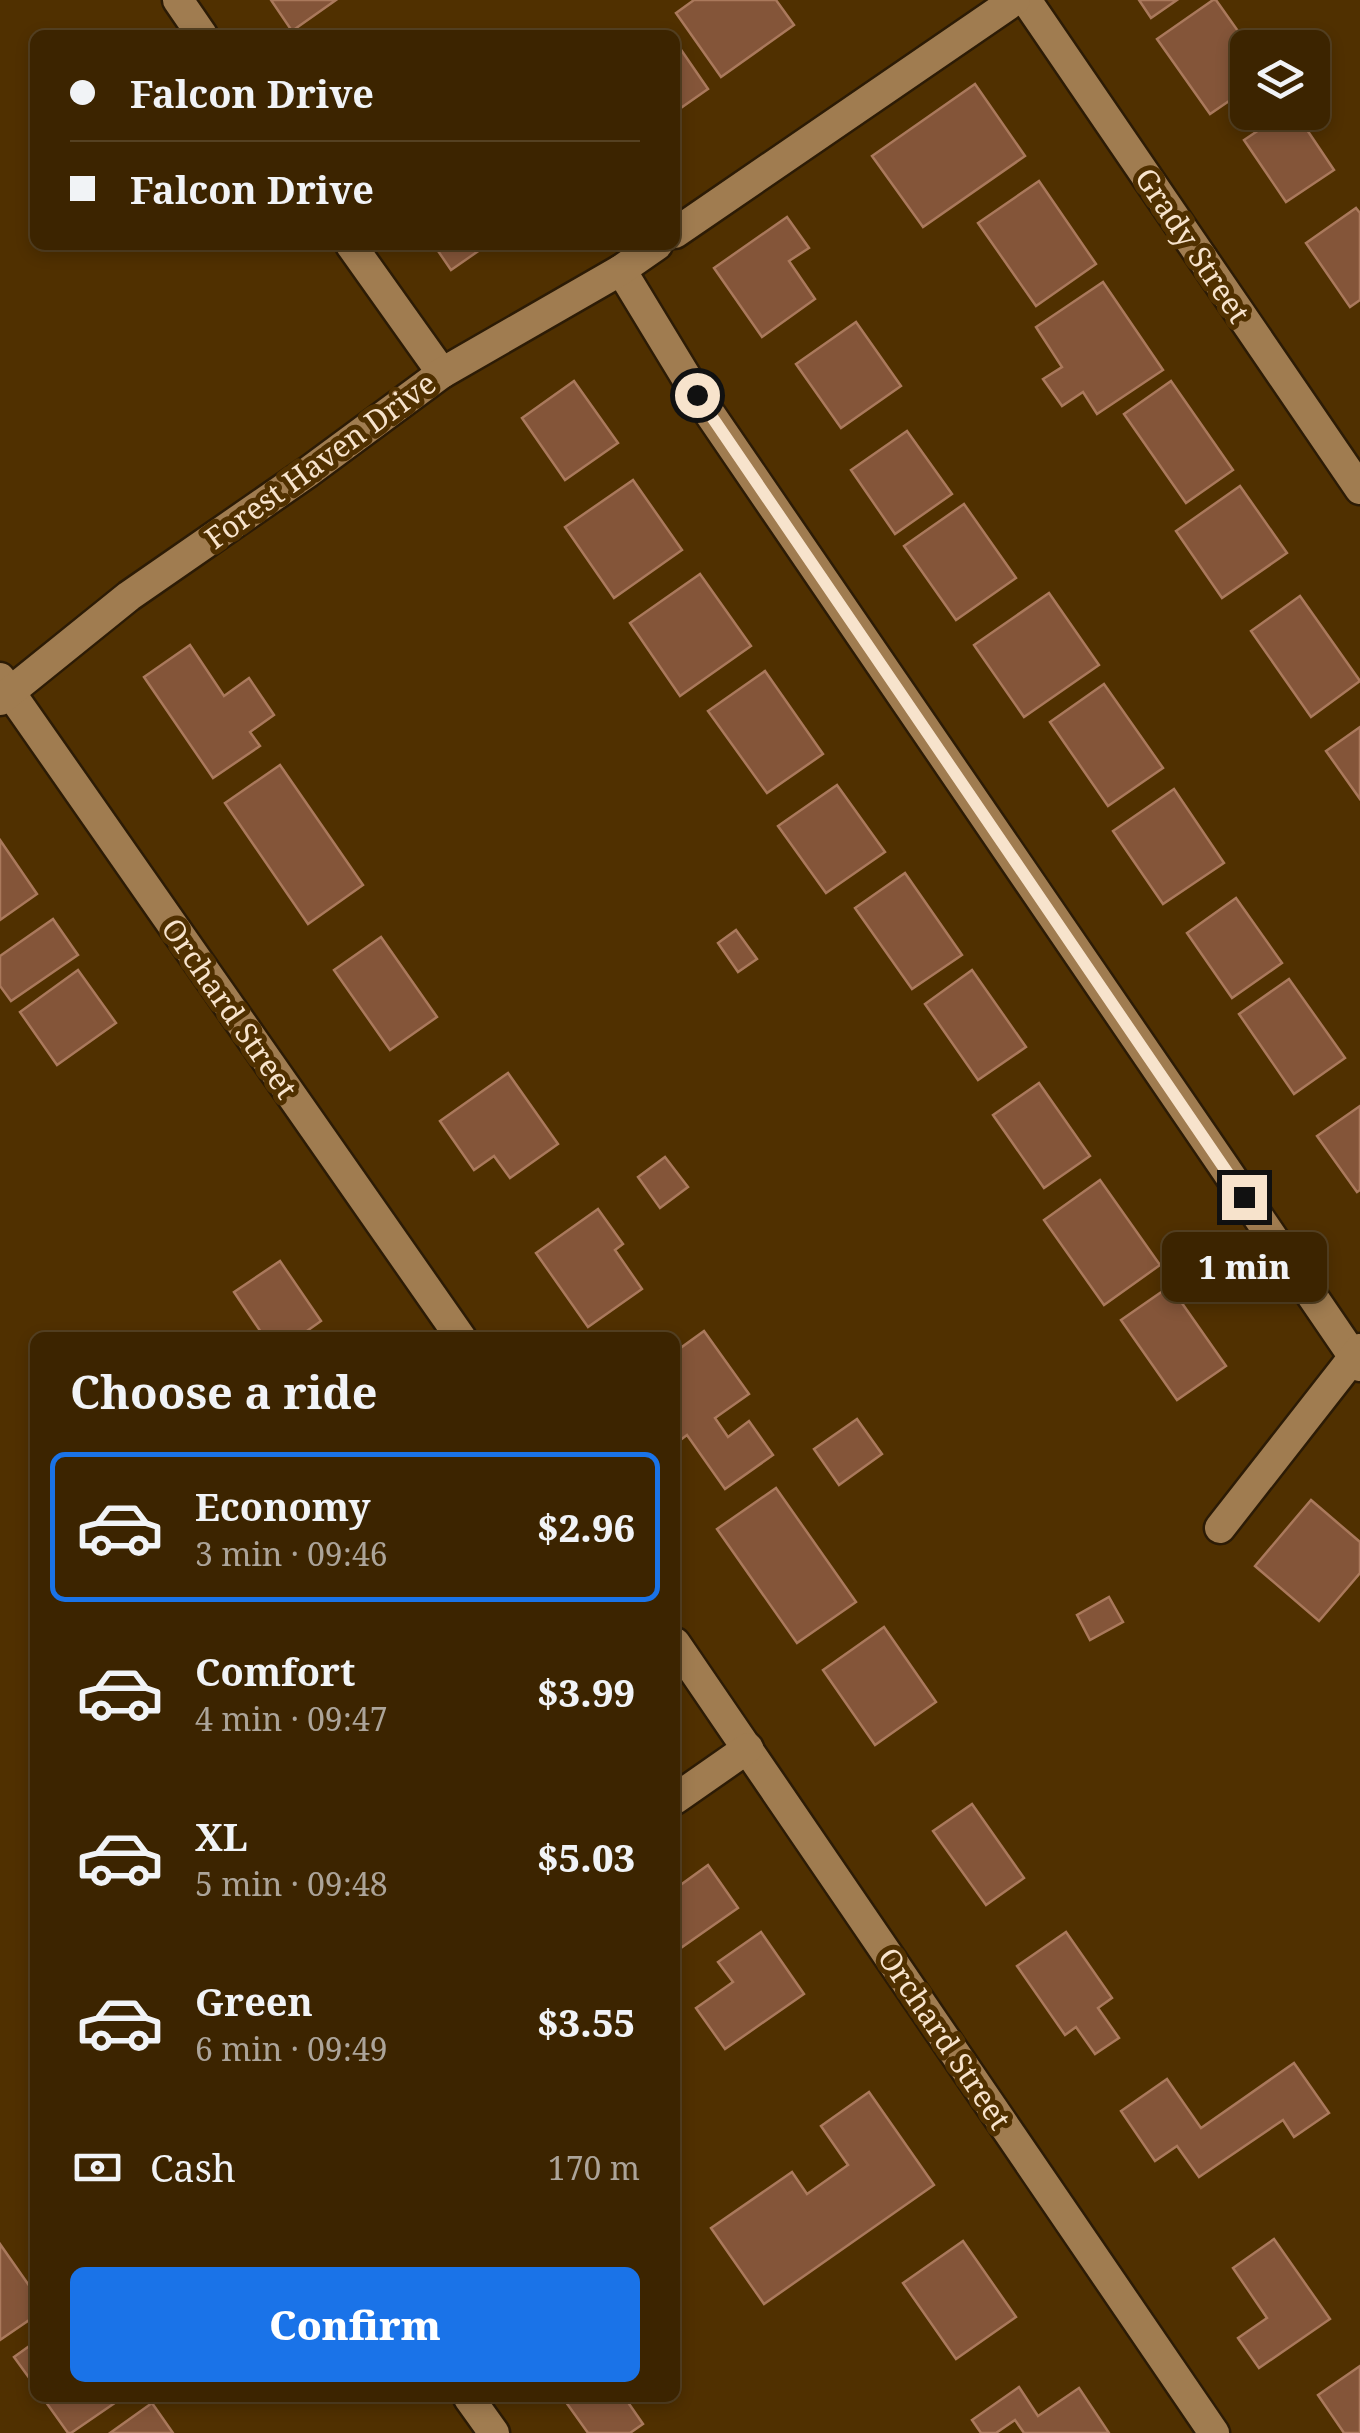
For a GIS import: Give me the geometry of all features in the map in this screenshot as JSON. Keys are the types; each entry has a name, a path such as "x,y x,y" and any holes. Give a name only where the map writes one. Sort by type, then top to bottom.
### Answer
{"street":[{"path":"178,0 199,30"},
{"path":"680,230 1014,0"},
{"name":"Grady Street","path":"1026,0 1360,489"},
{"path":"355,250 442,373"},
{"name":"Forest Haven Drive","path":"3,690 442,373 650,250"},
{"path":"621,270 697,395 1358,1357 1220,1528"},
{"name":"Orchard Street","path":"3,690 457,1332"},
{"name":"Orchard Street","path":"680,1651 1214,2433"},
{"path":"680,1796 748,1748"},
{"path":"472,2402 494,2433"}],"building":[{"path":"271,0 336,0 293,30"},
{"path":"694,0 776,0 794,25 721,77 676,13"},
{"path":"1139,0 1177,0 1151,18"},
{"path":"1216,0 1237,30 1230,30 1230,100 1210,114 1157,39"},
{"path":"680,48 708,89 680,109"},
{"path":"975,84 1025,156 923,227 872,156"},
{"path":"1259,130 1307,130 1334,170 1286,202 1244,140"},
{"path":"1039,181 1096,264 1036,306 978,223"},
{"path":"1356,208 1360,213 1360,300 1350,307 1306,243"},
{"path":"787,217 809,248 789,261 815,299 762,337 714,268"},
{"path":"437,250 480,250 451,270"},
{"path":"1103,282 1163,370 1097,414 1083,392 1062,406 1043,379 1062,367 1036,327"},
{"path":"856,322 901,386 841,428 796,364"},
{"path":"574,381 618,443 565,480 522,418"},
{"path":"1171,381 1233,470 1186,503 1124,414"},
{"path":"907,431 952,494 895,534 851,470"},
{"path":"633,480 682,550 614,598 565,527"},
{"path":"1240,486 1287,553 1222,598 1176,531"},
{"path":"964,504 1016,578 956,620 904,546"},
{"path":"700,574 751,646 680,696 630,623"},
{"path":"1049,593 1099,665 1024,717 974,645"},
{"path":"1300,596 1360,681 1311,717 1251,631"},
{"path":"190,645 224,696 249,678 274,715 250,732 260,746 213,778 144,677"},
{"path":"765,671 823,754 767,793 708,711"},
{"path":"1104,684 1163,768 1108,806 1050,722"},
{"path":"1360,727 1360,799 1326,751"},
{"path":"280,765 363,885 308,924 225,803"},
{"path":"837,785 885,852 826,893 778,826"},
{"path":"1174,789 1224,863 1163,904 1113,831"},
{"path":"0,840 37,894 0,920"},
{"path":"905,873 962,955 912,989 855,908"},
{"path":"1236,898 1282,963 1232,998 1187,933"},
{"path":"53,919 78,955 11,1001 0,986 0,956"},
{"path":"736,930 757,959 738,972 718,943"},
{"path":"381,937 437,1017 390,1050 334,970"},
{"path":"78,970 116,1023 57,1065 20,1012"},
{"path":"972,970 1026,1047 978,1080 925,1004"},
{"path":"1289,979 1345,1058 1294,1094 1239,1014"},
{"path":"508,1073 558,1144 510,1178 494,1156 474,1170 440,1121"},
{"path":"1039,1083 1090,1156 1044,1188 993,1115"},
{"path":"1360,1106 1360,1190 1357,1192 1317,1136"},
{"path":"665,1157 688,1187 660,1208 638,1177"},
{"path":"1100,1180 1160,1265 1104,1305 1044,1220"},
{"path":"598,1209 623,1244 615,1250 642,1289 588,1327 536,1253"},
{"path":"280,1261 321,1321 305,1332 261,1332 234,1292"},
{"path":"1170,1286 1226,1366 1177,1400 1121,1320"},
{"path":"704,1331 749,1394 715,1418 728,1437 749,1421 773,1455 725,1489 687,1435 680,1440 680,1348"},
{"path":"857,1419 882,1454 839,1485 814,1449"},
{"path":"776,1488 856,1602 797,1643 717,1529"},
{"path":"1311,1500 1360,1542 1360,1573 1319,1621 1255,1566"},
{"path":"1109,1597 1123,1622 1090,1640 1077,1615"},
{"path":"884,1627 936,1702 875,1745 823,1670"},
{"path":"972,1804 1024,1878 986,1905 933,1831"},
{"path":"708,1865 738,1908 680,1949 680,1885"},
{"path":"761,1932 804,1994 725,2049 696,2008 733,1982 718,1962"},
{"path":"1066,1932 1112,1998 1098,2008 1119,2038 1095,2054 1076,2027 1065,2035 1017,1966"},
{"path":"1294,2063 1329,2113 1294,2137 1283,2120 1199,2177 1177,2146 1155,2161 1121,2111 1167,2079 1201,2128"},
{"path":"869,2092 934,2185 764,2304 711,2228 792,2172 807,2194 848,2165 821,2126"},
{"path":"1274,2239 1330,2319 1259,2368 1238,2338 1267,2318 1233,2268"},
{"path":"963,2241 1016,2317 956,2359 903,2283"},
{"path":"0,2244 30,2287 30,2319 0,2340"},
{"path":"30,2346 30,2379 14,2357"},
{"path":"1360,2366 1360,2433 1344,2433 1318,2395"},
{"path":"1019,2387 1038,2416 1079,2388 1109,2433 1024,2433 1015,2420 996,2433 981,2433 972,2420"},
{"path":"46,2402 116,2402 71,2433"},
{"path":"566,2402 628,2402 643,2424 630,2433 588,2433"},
{"path":"152,2403 173,2433 110,2433"}],"route":[{"path":"697,395 1244,1197"}]}
